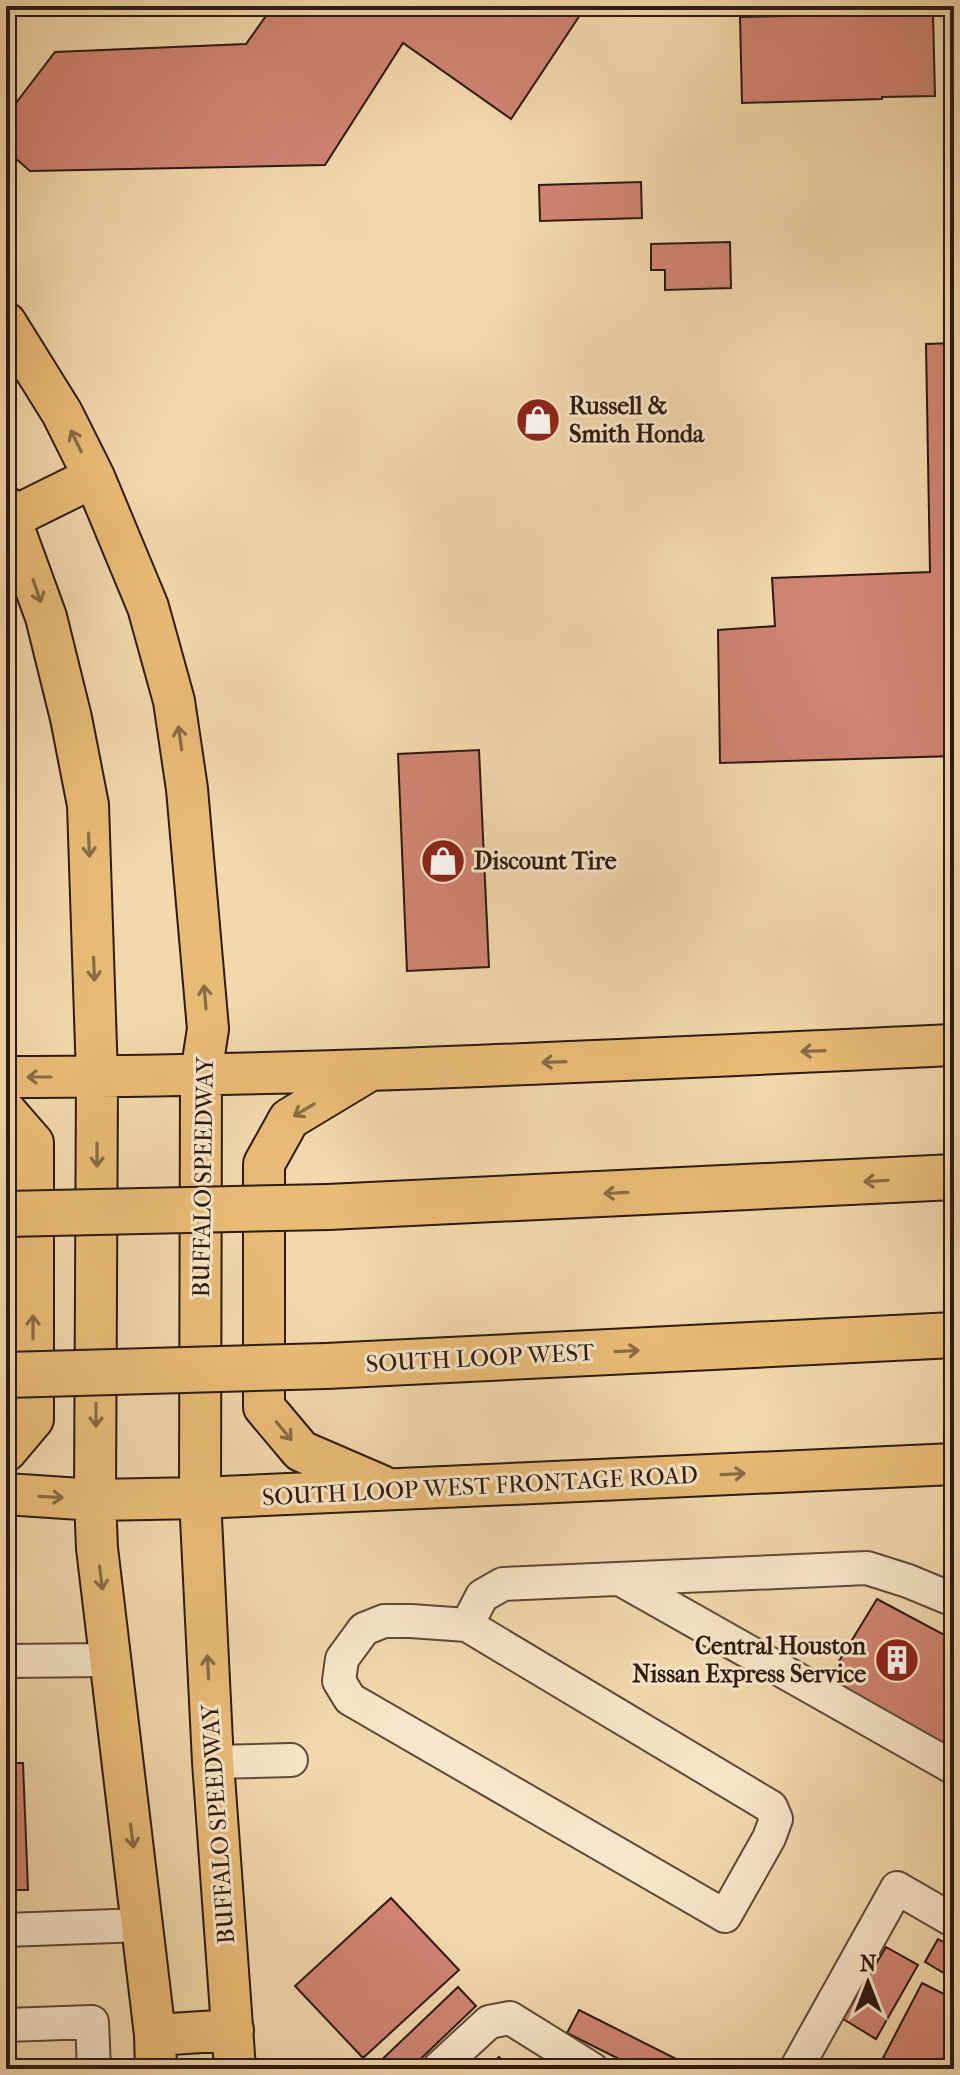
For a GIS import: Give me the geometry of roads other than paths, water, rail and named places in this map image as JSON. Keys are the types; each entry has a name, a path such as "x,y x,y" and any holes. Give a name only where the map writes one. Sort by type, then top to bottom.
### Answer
{"highway":[{"path":"6,1214 328,1207 954,1177"},
{"name":"SOUTH LOOP WEST","path":"6,1375 326,1366 954,1336"}],"main road":[{"name":"BUFFALO SPEEDWAY","path":"6,323 62,413 94,477 148,607 174,701 187,789 208,1029 201,1074 200,1498 213,1762 235,2069"},
{"path":"94,477 8,515 46,617 88,805 97,1077 97,1548 156,2052 233,2030"},
{"path":"6,1077 370,1070 954,1045"},
{"path":"370,1070 289,1119 264,1164 264,1407 301,1451 393,1490"},
{"path":"6,1112 33,1143 33,1419 6,1451"},
{"name":"SOUTH LOOP WEST FRONTAGE ROAD","path":"6,1494 95,1500 200,1498 954,1464"}],"lane":[{"path":"467,1625 482,1596 503,1584 867,1568 954,1600"},
{"path":"620,1579 954,1768"},
{"path":"384,1621 467,1625 771,1807 776,1819 769,1838 725,1916 350,1699 339,1681 342,1659 364,1629 384,1621"},
{"path":"6,1661 110,1660"},
{"path":"213,1762 291,1760"},
{"path":"796,2069 897,1888 954,1921"},
{"path":"6,1930 142,1925"},
{"path":"438,2069 489,2022 510,2018 592,2069"},
{"path":"6,2025 92,2022 94,2069"}],"place":[{"name":"Russell & Smith Honda","path":"538,420"},
{"name":"Discount Tire","path":"443,861"},
{"name":"Central Houston Nissan Express Service","path":"897,1660"}]}
